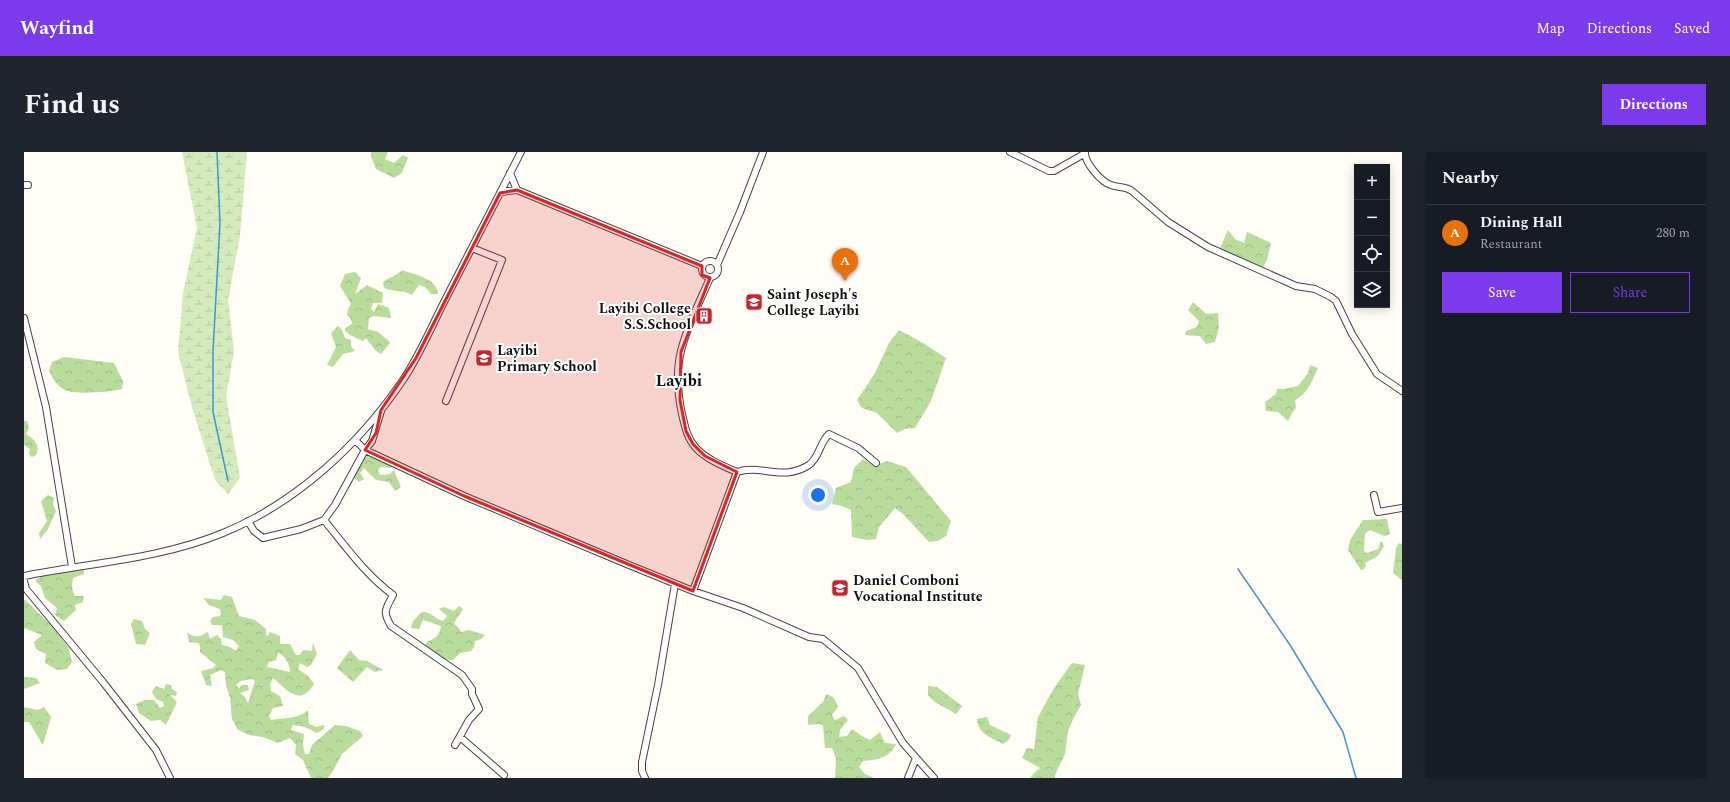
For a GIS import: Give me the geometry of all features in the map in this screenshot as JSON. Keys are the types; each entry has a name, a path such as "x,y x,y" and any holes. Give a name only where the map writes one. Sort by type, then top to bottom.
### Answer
{"street":[{"path":"24,576 160,553 198,542 248,522 262,514 325,468 355,440 381,410 410,369 521,152"},
{"path":"763,152 740,212 717,265 718,273 710,278 681,352 678,375 680,400 686,431 693,444 705,456 737,472 746,470 784,473 801,469 812,462 829,434 858,448 876,463"},
{"path":"1010,152 1049,171 1054,171 1084,153 1091,168 1105,183 1132,191 1168,222 1192,238 1208,247 1296,286 1315,289 1332,297 1336,301 1352,334 1377,374 1402,391"},
{"path":"510,173 517,190"},
{"path":"500,193 517,190 702,266"},
{"path":"446,401 502,260 472,248"},
{"path":"702,266 711,261 717,265"},
{"path":"702,266 702,272 705,276 710,278"},
{"path":"24,318 46,407 72,567"},
{"path":"248,522 254,532 263,538 301,529 324,520 335,505 365,450 372,441 376,433 381,410"},
{"path":"355,440 365,450 464,496 675,584 742,608 809,637 823,639 859,669 903,743 934,778"},
{"path":"693,591 737,472"},
{"path":"1374,495 1378,512 1402,508"},
{"path":"324,520 340,542 370,576 393,595 385,609 385,614 391,626 458,672 469,683 472,689 472,694 479,708 469,720 455,745"},
{"path":"24,581 26,589 103,682 154,748 170,778"},
{"path":"645,778 642,771 642,762 675,584"},
{"path":"460,737 504,775"},
{"path":"908,778 916,758"}],"highlighted area":[{"path":"517,190 702,266 702,275 710,278 681,352 680,400 686,431 693,444 705,456 737,472 693,591 464,496 365,450 376,433 381,410 416,358 500,193"}],"green space":[{"path":"182,152 247,152 240,236 228,300 234,352 226,396 240,478 228,494 215,480 192,407 178,352 183,293 197,228"},
{"path":"371,152 388,152 385,159 394,163 403,155 408,158 402,173 394,178 376,169"},
{"path":"1228,230 1235,239 1244,243 1247,232 1271,243 1267,260 1261,271 1218,253"},
{"path":"402,270 430,281 434,284 438,294 431,294 425,287 419,285 412,295 405,292 384,288 383,282 398,274"},
{"path":"355,272 361,278 355,294 367,285 383,293 382,303 373,303 371,309 374,312 378,304 389,308 391,318 374,316 369,318 368,329 378,332 390,343 381,354 376,351 366,338 363,341 345,331 345,328 352,324 351,319 347,315 351,304 340,286 345,274"},
{"path":"1193,302 1206,314 1218,313 1219,328 1215,342 1206,344 1200,336 1185,335 1186,331 1197,327 1199,321 1188,310"},
{"path":"338,326 342,330 345,338 351,340 351,346 355,351 343,354 333,367 327,365 336,347 331,333"},
{"path":"899,330 946,358 931,401 915,428 905,429 897,433 877,413 862,408 857,400 875,373 889,343"},
{"path":"64,357 114,363 123,381 122,389 85,393 70,392 65,390 56,382 49,371 52,362"},
{"path":"1310,365 1318,368 1312,382 1303,394 1295,400 1296,408 1288,421 1278,412 1266,411 1265,402 1276,394 1277,389 1298,386 1308,373"},
{"path":"24,421 27,421 29,428 26,434 36,443 38,449 35,456 31,457 29,453 30,449 24,445"},
{"path":"367,456 393,465 391,468 381,467 378,470 380,475 390,474 394,470 401,487 395,491 389,482 376,480 364,468 360,473 364,479 359,482 354,478 360,463"},
{"path":"863,459 874,466 887,461 906,467 951,521 946,536 938,541 929,542 903,514 895,508 879,527 876,539 867,540 852,537 851,510 832,504 836,488 851,482 854,468"},
{"path":"48,495 54,498 53,504 56,511 48,529 40,539 39,533 47,521 41,501"},
{"path":"1387,519 1390,534 1384,536 1370,530 1365,534 1364,551 1367,553 1378,549 1381,541 1384,546 1378,556 1365,563 1366,566 1363,570 1361,570 1348,550 1350,540 1363,520"},
{"path":"1399,543 1402,544 1402,580 1393,573 1396,548"},
{"path":"84,567 84,574 73,578 72,585 75,596 84,596 83,602 75,605 76,610 64,621 55,615 57,608 45,598 41,586 35,581 45,574"},
{"path":"224,595 232,597 239,616 255,620 266,629 266,635 268,636 270,632 280,636 280,644 290,644 296,655 300,655 303,650 312,651 313,643 317,654 311,665 307,667 300,663 298,669 308,676 314,684 309,691 298,696 288,691 273,678 270,684 271,691 280,696 283,706 273,708 269,716 271,720 290,718 300,715 308,710 309,724 316,727 324,725 324,729 317,733 305,727 293,725 291,730 304,734 303,745 305,754 309,754 312,745 335,725 346,726 360,731 363,736 342,754 328,778 311,778 303,760 295,754 296,745 290,738 278,743 263,737 249,735 238,730 232,719 225,672 221,670 210,675 212,686 206,685 201,671 213,668 216,665 200,652 200,645 198,643 189,642 187,633 193,636 198,636 208,632 210,639 217,635 221,639 222,645 230,647 236,651 239,646 233,640 223,637 222,625 212,625 210,621 213,617 221,616 220,609 209,605 203,598 221,600","holes":["278,653 281,654 287,661 290,672 267,667 269,662 276,660","252,679 255,681 248,703 245,697 240,693 249,690 248,685 242,685 239,688 236,685 241,681"]},
{"path":"24,599 51,625 68,647 72,662 67,669 57,670 45,663 46,654 36,649 34,642 42,635 24,628"},
{"path":"459,606 463,609 454,624 461,632 469,630 485,635 481,639 475,641 474,647 471,651 460,653 453,660 445,659 425,645 428,641 437,636 440,632 441,626 423,620 419,629 411,628 413,621 422,612 429,613 437,619 443,621 447,616 439,609 444,607 454,611"},
{"path":"134,619 142,621 145,629 150,633 145,645 136,644 131,624"},
{"path":"350,650 359,660 367,661 383,670 375,672 367,667 353,682 337,668"},
{"path":"1072,663 1085,665 1078,694 1081,705 1068,731 1065,754 1055,778 1030,778 1040,768 1022,758 1027,748 1034,749 1038,717 1054,688"},
{"path":"24,677 36,678 40,683 24,689"},
{"path":"166,684 171,685 172,689 177,692 176,696 170,695 177,702 166,725 160,720 151,721 139,713 136,704 145,700 154,700 160,708 164,706 163,702 156,699 152,692 156,686 164,689"},
{"path":"928,686 937,687 962,706 956,714 935,702 928,695"},
{"path":"826,694 834,698 838,707 832,715 835,720 844,716 848,720 840,730 839,737 847,736 852,729 870,740 880,732 885,743 896,744 886,755 878,759 863,761 859,767 865,774 874,778 835,778 836,759 832,748 825,748 823,725 808,725 808,716 823,702"},
{"path":"24,707 38,710 44,707 51,717 43,745 29,722 24,722"},
{"path":"987,717 990,725 1011,735 1009,740 1003,744 983,732 977,719"}],"waterway":[{"path":"217,152 220,223 213,351 213,412 228,481"},
{"path":"1238,569 1290,645 1343,732 1356,778"}],"place":[{"name":"Dining Hall","path":"845,281"},
{"name":"Saint Joseph's College Layibi","path":"754,302"},
{"name":"Layibi College S.S.School","path":"704,316"},
{"name":"Layibi Primary School","path":"484,358"},
{"name":"Daniel Comboni Vocational Institute","path":"840,588"}],"district":[{"name":"Layibi","path":"679,381"}]}
